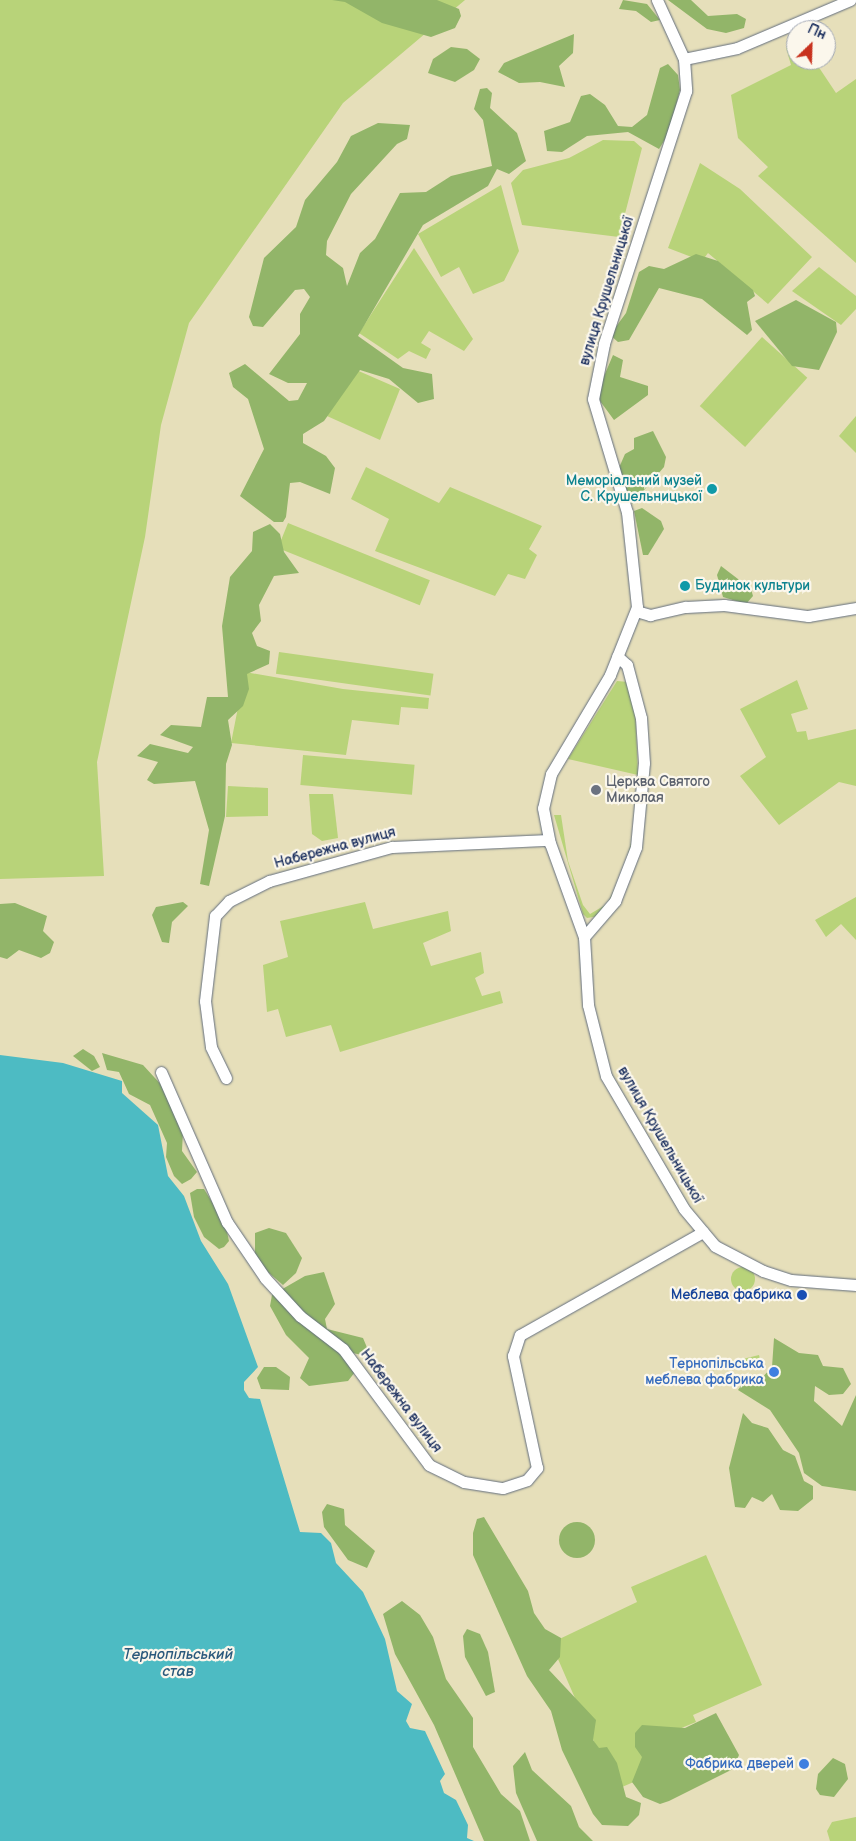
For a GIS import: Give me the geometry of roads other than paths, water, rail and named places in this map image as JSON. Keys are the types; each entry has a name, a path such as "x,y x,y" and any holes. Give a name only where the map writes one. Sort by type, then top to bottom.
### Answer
{"street":[{"path":"657,0 684,59 737,48 850,0"},
{"name":"вулиця Крушельницької","path":"684,59 686,91 604,344 594,393 599,426 627,512 638,589 636,611 617,656 551,774 543,808 549,840 584,936 588,1005 606,1076 684,1209 715,1246 763,1271 791,1280 856,1285"},
{"path":"636,611 650,615 686,607 724,605 808,616 856,608"},
{"path":"584,936 615,901 636,847 644,763 641,718 627,665 617,656"},
{"name":"Набережна вулиця","path":"226,1078 211,1047 205,1001 215,916 229,901 269,881 392,847 549,840"},
{"name":"Набережна вулиця","path":"161,1072 227,1222 265,1278 300,1316 342,1349 430,1465 464,1482 503,1488 526,1480 537,1468 513,1356 520,1335 703,1232"}],"water":[{"name":"Тернопільський став","path":"0,1055 63,1063 122,1081 122,1093 158,1125 168,1176 184,1196 201,1241 228,1284 258,1367 244,1382 244,1390 249,1398 260,1399 300,1532 321,1533 331,1543 336,1563 363,1592 385,1639 397,1691 412,1704 406,1721 410,1728 425,1731 445,1774 440,1781 444,1793 456,1800 468,1825 467,1838 474,1841 0,1841"}],"place":[{"name":"Меморіальний музей С. Крушельницької","path":"712,489"},
{"name":"Будинок культури","path":"685,586"},
{"name":"Церква Святого Миколая","path":"596,790"},
{"name":"Меблева фабрика","path":"802,1295"},
{"name":"Тернопільська меблева фабрика","path":"774,1372"},
{"name":"Фабрика дверей","path":"804,1764"}]}
